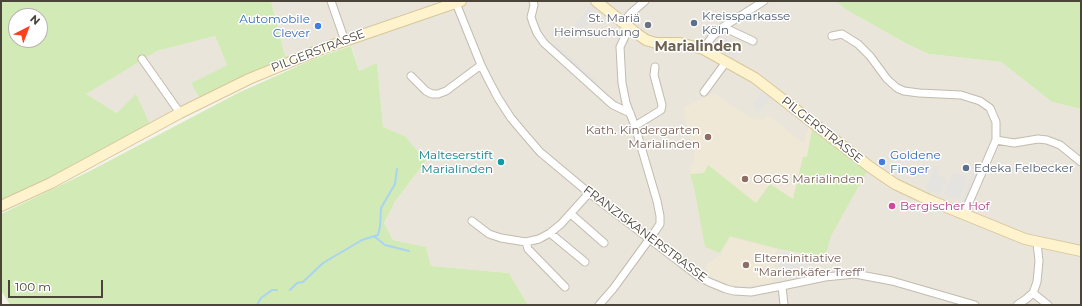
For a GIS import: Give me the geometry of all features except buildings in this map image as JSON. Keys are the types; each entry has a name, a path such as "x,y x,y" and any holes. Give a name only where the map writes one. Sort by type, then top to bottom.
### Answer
{"main road":[{"name":"PILGERSTRASSE","path":"596,1 649,41 656,43 680,43 703,49 755,78 894,184 1010,233 1037,242 1081,251"},
{"name":"PILGERSTRASSE","path":"1,206 69,174 180,113 249,79 345,41 458,2"}],"street":[{"path":"331,1 345,41"},
{"path":"533,1 534,5 531,17 537,33 544,43 613,105 630,113"},
{"path":"599,305 614,289 660,224 657,201 622,83 620,47 626,25 631,13 645,1"},
{"path":"703,49 712,37 723,27 764,1"},
{"name":"FRANZISKANERSTRASSE","path":"458,2 481,65 498,98 511,118 540,152 589,193 698,276 718,287 734,291 751,292 825,277 855,274 892,281 975,305"},
{"path":"723,27 753,41"},
{"path":"832,36 842,34 858,44 870,56 887,79 897,88 919,93 961,94 986,104 992,110 996,122 996,140 964,214"},
{"path":"142,59 180,113"},
{"path":"704,92 726,62"},
{"path":"411,76 426,91 432,94 438,94 446,91 481,65"},
{"path":"635,126 661,110 662,105 654,75 655,67"},
{"path":"996,140 1014,143 1038,139 1047,140 1060,145 1081,162"},
{"path":"472,222 490,234 501,238 526,242 539,239 550,233 571,214 589,193"},
{"path":"571,214 604,243"},
{"path":"550,233 585,262"},
{"path":"526,242 528,249 565,286"},
{"path":"1017,305 1033,292 1037,282 1039,273 1037,242"},
{"path":"782,286 784,305"},
{"path":"1033,292 1048,305"}],"shaded area":[{"path":"271,1 836,1 845,9 907,44 929,54 1001,62 1052,102 1081,109 1081,305 528,305 509,273 431,266 426,247 393,240 384,223 396,200 426,161 405,136 383,127 377,64 359,71 352,47 339,39 286,60"},
{"path":"591,4 600,12 594,23 580,29 575,25"},
{"path":"721,35 741,46 734,59 714,46"},
{"path":"215,36 227,65 191,83 200,99 150,125 117,113 85,94 157,51"},
{"path":"550,44 556,44 599,83 599,90"},
{"path":"762,91 771,97 762,109 756,111 753,104"},
{"name":"OGGS Marialinden","path":"714,93 755,120 764,119 768,115 802,142 804,141 809,126 812,129 807,157 803,157 793,200 756,203 730,236 720,253 705,247 694,187 690,174 690,168 695,156 687,128 684,108"},
{"path":"977,164 982,166 966,204 961,202"},
{"path":"935,166 939,168 937,175 947,179 940,195 925,189"},
{"path":"953,172 968,178 959,200 944,194"},
{"path":"730,237 777,249 772,283 741,286 729,285 708,275 705,266 721,256 723,248"},
{"path":"783,252 815,258 811,265 781,273 779,269"}],"green space":[{"path":"1,1 271,1 286,60 200,99 191,83 227,65 215,36 157,51 86,94 117,113 136,94 150,125 76,167 1,202"},
{"path":"836,1 1081,1 1081,109 1052,102 1001,62 929,54 907,44 845,9"},
{"path":"351,46 359,71 377,63 383,127 405,136 426,161 396,200 384,223 393,240 426,247 431,266 509,273 528,305 10,305 1,290 1,214 86,173 238,93 316,58"},
{"path":"812,130 867,171 831,236 825,257 779,249 730,236 720,253 705,247 694,187 690,174 704,173 708,165 756,203 770,184 793,199 803,157 807,157"}],"waterway":[{"path":"290,290 297,283 303,282 323,263 362,240 378,235 381,208 395,184 397,169"},
{"path":"374,236 385,245 409,251"},
{"path":"257,305 261,298 272,290 277,290"}],"place":[{"name":"Kreissparkasse Köln","path":"694,23"},
{"name":"St. Mariä Heimsuchung","path":"648,25"},
{"name":"Automobile Clever","path":"318,26"},
{"name":"Kath. Kindergarten Marialinden","path":"708,137"},
{"name":"Malteserstift Marialinden","path":"501,162"},
{"name":"Goldene Finger","path":"882,162"},
{"name":"Edeka Felbecker","path":"966,168"},
{"name":"OGGS Marialinden","path":"745,179"},
{"name":"Bergischer Hof","path":"892,206"},
{"name":"Elterninitiative \"Marienkäfer Treff\"","path":"746,265"}],"district":[{"name":"Marialinden","path":"698,47"}]}
